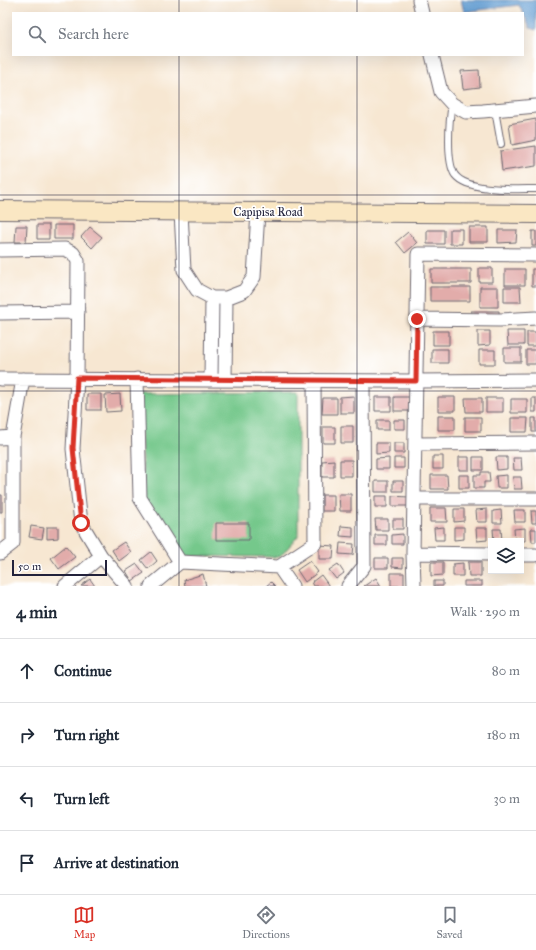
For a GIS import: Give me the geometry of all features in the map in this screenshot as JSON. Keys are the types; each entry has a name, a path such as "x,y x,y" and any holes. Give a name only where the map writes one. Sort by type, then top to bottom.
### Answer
{"main road":[{"name":"Capipisa Road","path":"0,210 536,214"}],"street":[{"path":"419,0 422,12"},
{"path":"432,56 441,92 452,104 466,112 536,106"},
{"path":"181,212 184,270 197,290 212,298 226,298 244,291 254,277 258,212"},
{"path":"0,250 66,250 73,253 78,261 77,378 73,448 81,523 101,556 127,586"},
{"path":"414,586 413,553 418,254 536,255"},
{"path":"211,380 212,298"},
{"path":"225,380 226,298"},
{"path":"0,313 78,312"},
{"path":"417,319 500,320 536,318"},
{"path":"0,379 77,378 363,381 536,380"},
{"path":"0,553 13,543 13,437 23,379"},
{"path":"137,379 140,498 180,562"},
{"path":"151,586 180,562 279,567 315,542 314,380"},
{"path":"348,586 364,566 363,381"},
{"path":"0,438 13,437"},
{"path":"415,444 536,443"},
{"path":"414,499 536,499"},
{"path":"413,553 488,554"},
{"path":"524,555 536,555"},
{"path":"65,586 101,556"},
{"path":"279,567 292,586"}],"lane":[{"path":"452,104 449,120 449,149 455,175 466,182 482,188 536,189"},
{"path":"495,110 500,144"}],"green space":[{"path":"298,392 298,536 280,557 183,556 144,501 139,394"}],"water":[{"path":"461,0 536,0 536,30 530,28 524,15 524,12 522,12 519,5 464,12"}],"building":[{"path":"479,70 480,87 463,89 461,71"},
{"path":"536,119 536,140 512,145 509,124"},
{"path":"536,146 536,166 502,171 500,151"},
{"path":"37,225 49,225 49,239 37,239"},
{"path":"54,225 73,225 73,239 54,239"},
{"path":"16,226 27,226 26,242 15,242"},
{"path":"90,227 102,237 92,248 81,237"},
{"path":"469,227 488,227 488,242 469,242"},
{"path":"450,229 462,229 462,244 450,244"},
{"path":"427,230 444,230 444,244 427,244"},
{"path":"498,230 517,230 516,242 498,243"},
{"path":"532,231 536,231 536,246 532,246"},
{"path":"408,232 417,243 405,253 396,242"},
{"path":"479,268 492,268 492,282 479,282"},
{"path":"431,269 471,269 471,283 431,283"},
{"path":"505,269 525,269 525,285 505,285"},
{"path":"532,269 536,269 536,286 532,286"},
{"path":"430,287 470,287 470,301 430,301"},
{"path":"480,287 498,287 498,307 480,307"},
{"path":"504,287 520,287 521,302 504,302"},
{"path":"471,311 499,311 499,319 471,318"},
{"path":"433,331 449,331 449,345 433,345"},
{"path":"478,331 490,331 490,345 478,346"},
{"path":"507,331 524,331 524,345 508,345"},
{"path":"527,332 536,332 536,346 527,346"},
{"path":"504,348 521,348 521,362 504,362"},
{"path":"432,349 448,349 448,363 432,363"},
{"path":"479,350 495,350 495,364 479,364"},
{"path":"526,350 536,350 536,364 526,364"},
{"path":"87,394 101,394 101,410 87,410"},
{"path":"120,394 121,411 106,412 105,395"},
{"path":"354,396 354,413 340,413 340,397"},
{"path":"375,397 391,397 391,411 375,411"},
{"path":"394,397 410,397 410,411 394,411"},
{"path":"438,397 455,397 455,411 438,411"},
{"path":"323,398 337,398 337,414 322,414"},
{"path":"465,398 482,398 482,412 466,412"},
{"path":"486,398 503,398 503,412 486,412"},
{"path":"532,398 536,398 536,412 532,412"},
{"path":"511,399 527,399 527,413 511,413"},
{"path":"438,416 455,416 455,430 438,430"},
{"path":"465,417 481,417 481,431 465,431"},
{"path":"511,418 528,418 527,432 511,432"},
{"path":"532,418 536,418 536,432 532,432"},
{"path":"377,420 389,420 389,430 377,430"},
{"path":"394,420 405,420 405,429 394,429"},
{"path":"341,426 353,426 353,443 341,443"},
{"path":"323,427 335,427 335,443 323,443"},
{"path":"376,443 389,443 389,453 376,454"},
{"path":"394,443 404,443 404,453 394,453"},
{"path":"433,456 443,456 443,469 433,469"},
{"path":"459,457 469,457 469,470 459,470"},
{"path":"473,457 483,457 483,470 473,470"},
{"path":"496,457 507,457 507,469 497,470"},
{"path":"389,458 389,469 376,469 376,459"},
{"path":"394,458 404,458 404,468 394,468"},
{"path":"513,458 521,458 522,470 514,470"},
{"path":"334,460 334,477 322,477 322,461"},
{"path":"340,460 352,460 352,476 340,476"},
{"path":"481,472 489,472 490,482 484,482 484,488 474,488 474,475 481,475"},
{"path":"431,475 447,475 448,489 431,489"},
{"path":"459,475 469,475 469,488 459,488"},
{"path":"507,475 507,488 497,488 496,476"},
{"path":"513,477 521,477 522,489 514,489"},
{"path":"375,481 388,481 388,492 375,492"},
{"path":"393,481 403,481 403,491 393,491"},
{"path":"339,494 351,494 351,511 340,511"},
{"path":"0,495 2,495 2,512 0,512"},
{"path":"322,495 334,495 334,511 322,511"},
{"path":"375,496 387,496 387,507 375,507"},
{"path":"392,496 408,497 408,506 392,506"},
{"path":"430,508 446,508 447,522 430,522"},
{"path":"454,509 464,509 464,521 454,522"},
{"path":"487,509 487,522 477,522 476,510"},
{"path":"501,510 502,523 493,523 493,511"},
{"path":"514,510 525,510 525,522 515,522"},
{"path":"531,511 536,511 536,523 532,523"},
{"path":"375,519 388,519 388,530 376,530"},
{"path":"393,519 403,519 403,529 393,529"},
{"path":"216,523 249,523 249,540 216,540"},
{"path":"31,526 44,528 42,539 29,537"},
{"path":"341,526 353,527 353,537 340,536"},
{"path":"47,527 58,527 58,538 47,539"},
{"path":"444,527 444,540 435,540 434,528"},
{"path":"454,527 464,527 464,539 454,540"},
{"path":"476,528 487,528 487,540 477,541"},
{"path":"525,528 525,541 524,538 515,538 514,529"},
{"path":"493,529 501,529 502,538 494,538"},
{"path":"531,529 536,529 536,542 532,542"},
{"path":"403,534 403,544 392,544 392,535"},
{"path":"375,535 387,535 387,545 375,545"},
{"path":"124,542 131,552 119,561 112,550"},
{"path":"340,543 354,544 353,555 339,554"},
{"path":"319,545 334,546 333,559 319,559"},
{"path":"66,546 75,557 59,569 51,558"},
{"path":"151,552 157,561 148,569 141,560"},
{"path":"375,558 388,558 388,568 375,568"},
{"path":"392,558 403,558 403,568 392,567"},
{"path":"310,561 318,572 305,582 297,570"},
{"path":"431,562 443,562 443,575 431,576"},
{"path":"468,562 481,562 481,576 469,576"},
{"path":"463,563 463,576 453,576 453,564"},
{"path":"137,564 144,573 132,581 126,571"},
{"path":"338,564 344,573 336,579 329,570"},
{"path":"391,573 404,573 404,586 391,586"},
{"path":"203,574 206,586 185,586 184,580"},
{"path":"321,575 329,586 314,586 312,582"},
{"path":"376,578 381,586 364,586"},
{"path":"90,579 95,586 81,586"},
{"path":"434,581 443,581 443,586 434,586"},
{"path":"464,581 482,581 482,586 464,586"},
{"path":"271,582 275,586 266,586"}],"route":[{"path":"81,523 73,448 77,378 416,381 417,319"}]}
